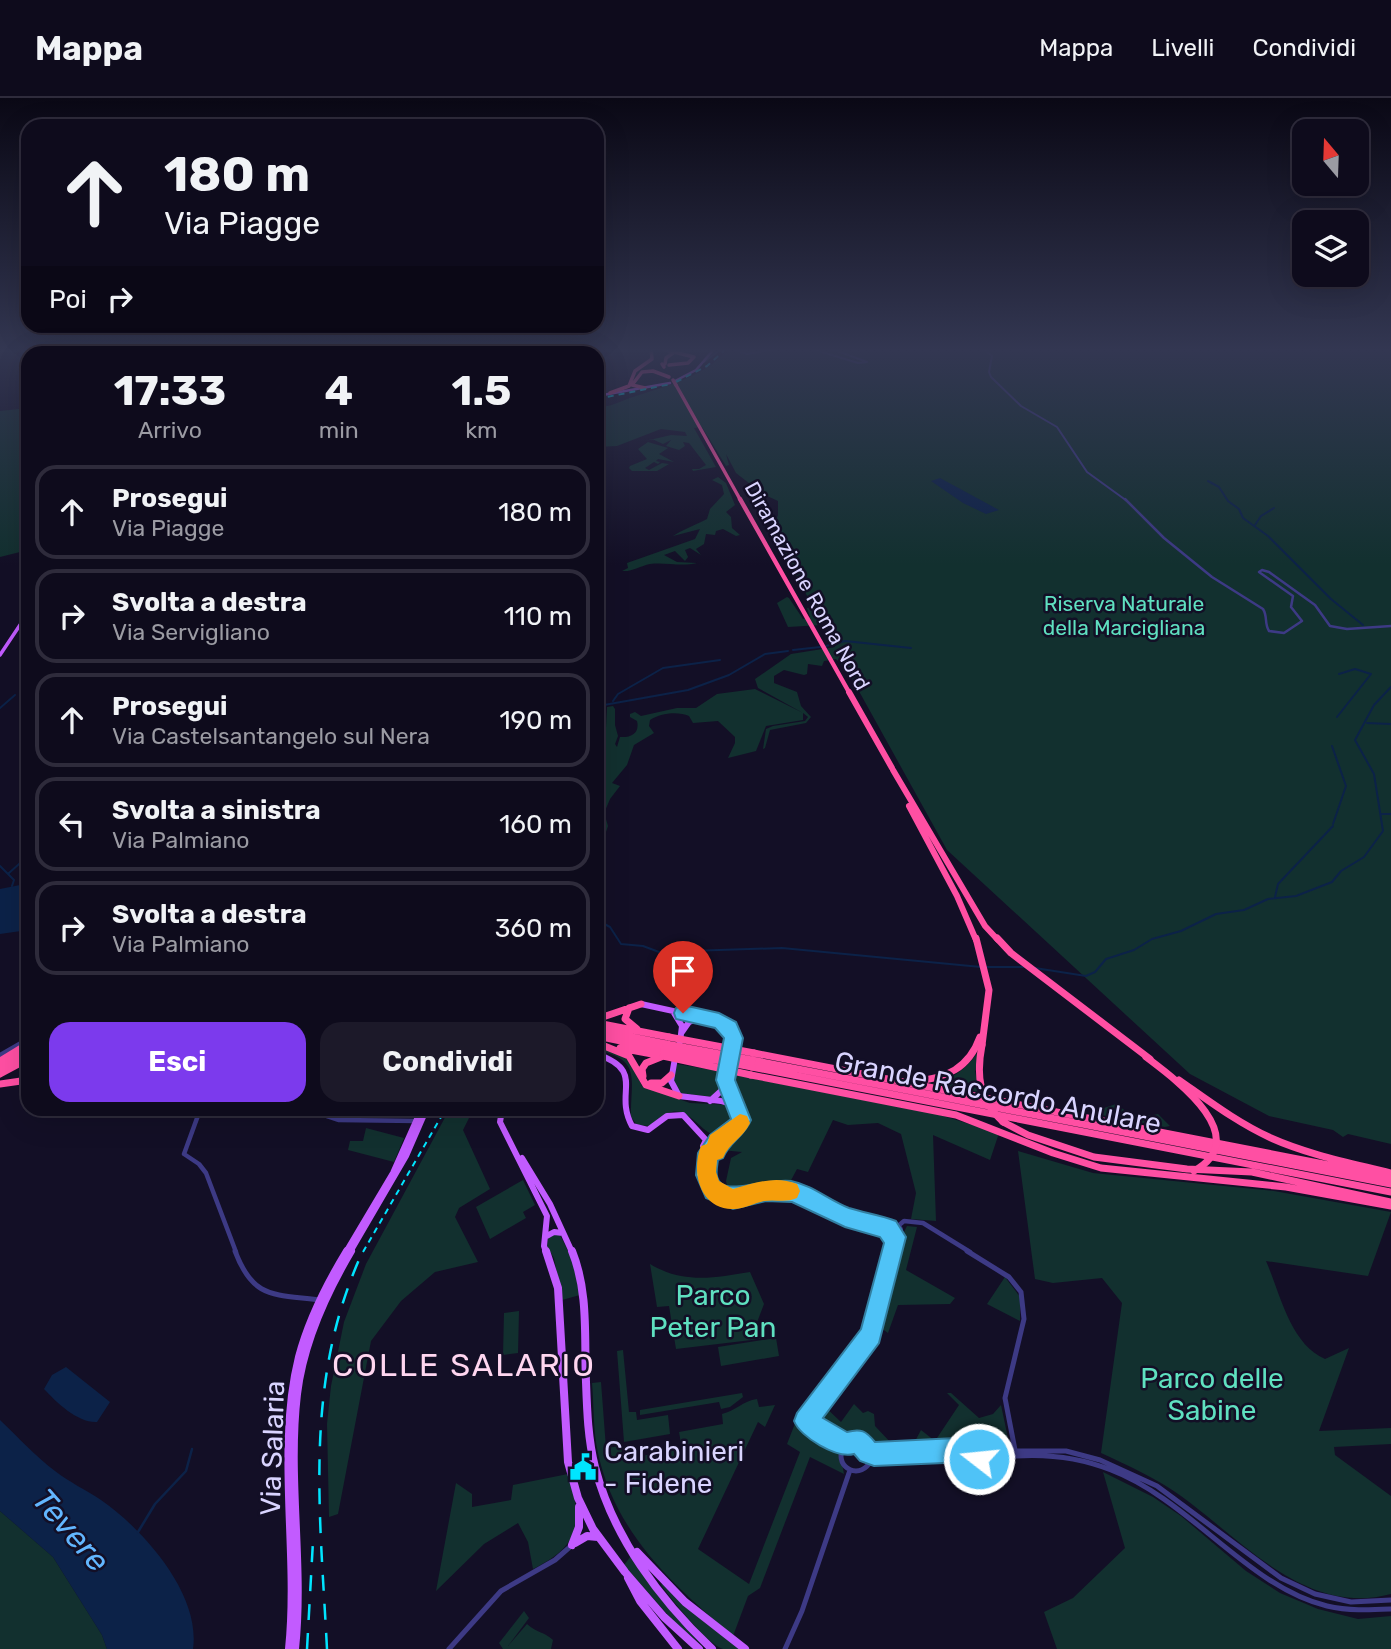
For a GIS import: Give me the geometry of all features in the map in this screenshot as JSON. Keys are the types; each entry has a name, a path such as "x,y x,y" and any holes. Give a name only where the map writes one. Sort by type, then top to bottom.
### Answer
{"highway":[{"name":"Diramazione Roma Nord","path":"694,420 972,907 1000,943 1146,1057"},
{"name":"Diramazione Roma Nord","path":"891,769 943,868 980,951 989,988 989,1005"},
{"path":"604,1019 625,1012 637,1004"},
{"path":"887,1079 930,1081 954,1073 971,1059 978,1045 989,1005"},
{"path":"989,1005 977,1074 981,1092 993,1113 1018,1131 1098,1158 1256,1173 1391,1204"},
{"path":"625,1012 630,1025 645,1032"},
{"name":"Grande Raccordo Anulare","path":"604,1023 645,1032 666,1047"},
{"name":"Grande Raccordo Anulare","path":"604,1032 752,1064 1391,1184"},
{"name":"Grande Raccordo Anulare","path":"604,1037 666,1047 1391,1192"},
{"name":"Grande Raccordo Anulare","path":"604,1043 666,1047"},
{"path":"604,1046 627,1055 646,1085 667,1090 679,1097"},
{"path":"666,1047 646,1062 642,1069 643,1076 650,1083 659,1084 671,1075"},
{"path":"0,1061 21,1048"},
{"path":"0,1068 21,1056"},
{"path":"1146,1057 1254,1130 1284,1143 1391,1175"},
{"path":"1146,1057 1201,1103 1210,1118 1215,1137 1212,1155 1202,1167 1188,1173 1156,1175"},
{"path":"0,1074 21,1063"},
{"name":"Grande Raccordo Anulare","path":"752,1064 887,1079 1391,1175"},
{"name":"Grande Raccordo Anulare","path":"752,1064 956,1115 1053,1153 1101,1168 1292,1188 1391,1204"},
{"path":"0,1083 21,1081"}],"main road":[{"path":"0,655 21,624"},
{"path":"637,1004 719,1021 729,1028 733,1038 726,1080 720,1093 710,1101"},
{"path":"670,1011 678,1017 682,1032"},
{"path":"705,1018 691,1021 682,1032 671,1075 672,1086 679,1097 696,1101 725,1101 737,1107"},
{"path":"604,1056 617,1061 625,1071 628,1082 626,1115 632,1126 648,1130 667,1116 681,1115 688,1119 706,1140"},
{"path":"717,1142 734,1131 740,1123 741,1116 726,1080"},
{"name":"Via Salaria","path":"289,1649 293,1593 291,1408 300,1353 323,1301 395,1175 422,1116"},
{"path":"501,1116 500,1121 547,1216 545,1249 559,1291 568,1462 578,1498 599,1538 625,1572 664,1617 699,1649"},
{"path":"706,1140 717,1142"},
{"path":"706,1140 703,1146 708,1153 716,1151 717,1142"},
{"path":"517,1153 533,1174 578,1264 582,1283 595,1464 604,1492 629,1542 660,1593 712,1649"},
{"path":"545,1237 554,1232 563,1233"},
{"name":"Via Salaria","path":"295,1649 299,1596 296,1406 305,1355 323,1301"},
{"path":"572,1545 579,1527 578,1498"},
{"path":"572,1545 587,1536 599,1538"},
{"path":"629,1542 685,1602 745,1649"},
{"path":"625,1572 640,1601 678,1649"}],"street":[{"path":"1046,420 1057,427 1087,472 1129,502 1164,538 1219,582 1263,610 1269,631 1284,633 1302,621 1291,607 1293,596 1262,575 1259,572 1262,570 1268,571 1312,603 1324,621 1334,627 1346,629 1391,626"},
{"path":"0,1055 21,1046"},
{"path":"198,1116 184,1154 199,1164 206,1173 247,1279 267,1293 323,1301"},
{"path":"325,1116 356,1120 420,1121"},
{"path":"708,1153 707,1179 713,1191 722,1197 734,1199 766,1190 786,1190 805,1196 845,1217 888,1229"},
{"path":"888,1229 905,1221 923,1223 1009,1277 1022,1294 1024,1319 1005,1398 1015,1450"},
{"path":"850,1470 862,1471 869,1461 869,1452 858,1441 846,1444 806,1421 866,1343 874,1327 896,1237 901,1234 898,1226"},
{"path":"888,1229 890,1235 896,1237"},
{"path":"846,1444 842,1457 850,1470"},
{"path":"869,1452 977,1449 984,1445 990,1450 992,1458"},
{"path":"977,1449 979,1459"},
{"path":"990,1450 1065,1451 1119,1466 1178,1500 1246,1556 1286,1581 1344,1600 1391,1600"},
{"path":"869,1461 979,1459 986,1463 992,1458 1060,1457 1108,1469 1164,1497 1244,1563 1289,1590 1341,1609 1391,1609"},
{"path":"785,1649 802,1611 850,1470"},
{"path":"449,1649 501,1591 555,1560 572,1545"}],"green space":[{"path":"0,420 21,420 21,552 0,557"},
{"name":"Riserva Naturale della Marcigliana","path":"604,420 1391,420 1391,1144 1348,1134 1343,1137 1333,1130 1269,1116 1190,1074 947,850 850,675 836,659 824,661 822,666 808,664 807,674 804,675 784,670 774,676 774,683 797,692 801,706 811,717 806,723 770,730 763,749 766,729 805,721 808,717 758,688 755,679 791,654 835,647 822,625 788,627 777,603 789,598 803,619 810,617 807,608 813,607 772,531 778,515 778,501 763,494 736,473 726,454 729,465 726,466 702,427 694,428 716,467 693,471 692,469 706,465 689,443 683,442 685,446 679,450 666,446 671,440 663,444 653,439 671,435 687,436 685,432 661,429 617,446 604,447"},
{"path":"648,442 668,448 659,454 674,462 658,459 658,464 654,462 645,468 649,470 662,463 669,464 657,471 632,471 630,466 647,459 638,449"},
{"path":"718,477 726,483 735,505 726,512 731,517 732,528 740,535 736,536 723,529 716,531 715,535 706,534 704,544 696,549 701,555 690,548 685,550 688,557 685,561 675,551 664,555 677,562 697,563 650,564 622,571 628,568 627,563 695,539 700,529 673,536 707,519 710,509 724,494 722,485 712,480"},
{"path":"755,689 803,713 803,720 766,726 756,751 728,758 735,737 718,721 693,723 689,716 674,713 650,720 649,726 654,733 634,745 627,765 612,783 620,786 604,813 607,707 613,706 615,709 617,747 620,737 628,737 636,732 637,721 630,717 630,714 635,712 641,716 677,708 696,708 717,694"},
{"path":"604,818 608,826 604,838"},
{"path":"604,1049 619,1053 631,1062 642,1086 690,1103 732,1105 737,1121 719,1136 711,1134 687,1115 678,1112 666,1114 650,1126 637,1125 631,1117 631,1073 622,1059 604,1052"},
{"path":"979,1050 975,1071 979,1092 930,1084 959,1072"},
{"path":"677,1064 724,1072 721,1086 714,1097 679,1093 673,1081"},
{"path":"730,1074 940,1115 999,1133 990,1160 933,1135 936,1221 911,1219 916,1193 901,1134 878,1123 848,1125 833,1120 808,1172 797,1169 789,1184 752,1187 729,1195 726,1181 731,1158 742,1152 721,1150 739,1127 743,1117 743,1111 731,1086"},
{"path":"1116,1104 1135,1115 1158,1114 1170,1126 1096,1114 1095,1111"},
{"path":"446,1116 471,1116 463,1130 490,1189 459,1208 455,1217 478,1262 435,1272 401,1301 371,1341 338,1514 329,1517 327,1424 331,1386 344,1322 366,1264"},
{"path":"366,1128 404,1138 394,1162 348,1150 350,1141 363,1141"},
{"name":"Parco delle Sabine","path":"1018,1151 1093,1173 1274,1191 1391,1212 1368,1276 1266,1261 1288,1316 1303,1342 1325,1359 1349,1348 1319,1431 1391,1428 1391,1444 1334,1447 1335,1455 1391,1496 1391,1594 1360,1598 1331,1595 1303,1585 1252,1552 1172,1490 1101,1453 1122,1303 1102,1278 1053,1283 1035,1279"},
{"path":"523,1180 535,1205 523,1212 526,1218 490,1239 476,1207"},
{"path":"907,1226 917,1227 906,1270 955,1298 950,1304 898,1305 888,1333 881,1328 899,1242"},
{"path":"553,1234 560,1235 574,1263 580,1295 562,1300 554,1258 547,1246 548,1238"},
{"name":"Parco Peter Pan","path":"650,1264 674,1275 699,1278 750,1272 764,1304 756,1325 760,1339 676,1349 669,1306 657,1307"},
{"path":"1005,1277 1020,1297 1020,1321 987,1304"},
{"path":"519,1311 518,1353 503,1355 504,1313"},
{"path":"776,1338 779,1356 721,1366 718,1347"},
{"path":"623,1350 629,1412 636,1412 637,1420 668,1415 670,1434 624,1442 617,1351"},
{"path":"601,1382 606,1448 621,1446 623,1459 682,1449 679,1432 723,1424 722,1414 752,1400 757,1399 759,1407 775,1405 765,1427 758,1422 698,1549 749,1584 800,1452 787,1444 796,1421 839,1447 844,1474 810,1457 760,1588 748,1596 733,1636 668,1577 632,1533 618,1508 606,1482 595,1436 592,1383"},
{"path":"742,1393 743,1397 730,1407 721,1409 719,1402 640,1415 640,1410"},
{"path":"947,1393 951,1393 979,1418 993,1414 1001,1405 1009,1443 993,1443 983,1437 972,1444 913,1445 921,1430 935,1441 959,1405"},
{"path":"854,1404 863,1413 868,1411 874,1414 875,1426 893,1445 872,1446 857,1435 846,1439 813,1419 823,1405 841,1422"},
{"name":"Parco delle Sabine","path":"1103,1472 1153,1497 1181,1516 1246,1571 1280,1593 1318,1609 1358,1619 1391,1616 1391,1649 1057,1649 1044,1612 1073,1598 1125,1548"},
{"path":"568,1474 576,1506 576,1519 574,1531 561,1551 533,1569 528,1542 518,1523 484,1544 436,1591 456,1483 472,1494 472,1507 511,1500 513,1485"},
{"path":"0,1511 53,1557 102,1635 107,1649 0,1649"},
{"path":"631,1556 666,1605 707,1649 675,1623 624,1565"},
{"path":"663,1583 704,1622 740,1649 723,1649 716,1646 690,1621 661,1585"},
{"path":"524,1611 529,1618 508,1646 527,1624 553,1640 551,1649 503,1649 499,1643"}],"water":[{"path":"940,478 999,510 986,514 963,503 931,481"},
{"path":"21,885 21,931 0,934 0,889"},
{"path":"66,1367 110,1402 97,1422 75,1416 44,1389 52,1375"},
{"name":"Tevere","path":"0,1420 48,1465 117,1512 151,1545 178,1585 188,1607 193,1628 193,1649 107,1649 102,1635 53,1557 0,1511"}],"waterway":[{"path":"1208,481 1219,487 1228,501 1239,509 1243,518 1268,536 1331,599 1363,625"},
{"path":"1255,525 1261,516 1274,508"},
{"path":"826,646 845,641 911,648"},
{"path":"793,650 820,647"},
{"path":"604,705 688,690 729,675 765,654 788,651"},
{"path":"613,701 618,694 663,668 720,660"},
{"path":"1337,717 1371,674 1355,669 1339,674"},
{"path":"1035,968 1086,976 1095,972 1106,959 1134,950 1152,939 1181,931 1216,914 1244,910 1268,899 1296,896 1332,882 1341,871 1364,857 1383,831 1374,774 1355,740 1374,705 1391,687"},
{"path":"0,708 15,695"},
{"path":"1367,723 1390,724"},
{"path":"1332,746 1346,786 1333,824"},
{"path":"1382,814 1391,814"},
{"path":"1275,897 1278,884 1333,826"},
{"path":"9,873 21,862"},
{"path":"0,866 14,880 12,886"},
{"path":"604,924 610,927 621,944 643,946 659,952 782,948 981,967"},
{"path":"987,967 1023,967"},
{"path":"138,1532 155,1504 186,1471 192,1449"}],"railway":[{"path":"363,1252 442,1116"},
{"path":"327,1649 319,1496 323,1397 331,1348 344,1299 363,1251"},
{"path":"307,1649 313,1541"}],"slow traffic":[{"path":"740,1123 734,1131 717,1142 716,1151 708,1153 705,1172 711,1188 719,1195 733,1199 766,1190 790,1191"}],"place":[{"name":"Carabinieri - Fidene","path":"583,1467"}],"district":[{"name":"COLLE SALARIO","path":"464,1365"}],"route":[{"path":"683,1013 719,1021 732,1031 726,1080 741,1120 735,1130 717,1142 716,1151 708,1153 706,1175 713,1191 722,1197 733,1199 766,1190 792,1192 812,1199 845,1217 888,1229 890,1235 896,1237 871,1335 806,1421 846,1444 852,1440 858,1441 874,1454 977,1449 979,1459"}]}
